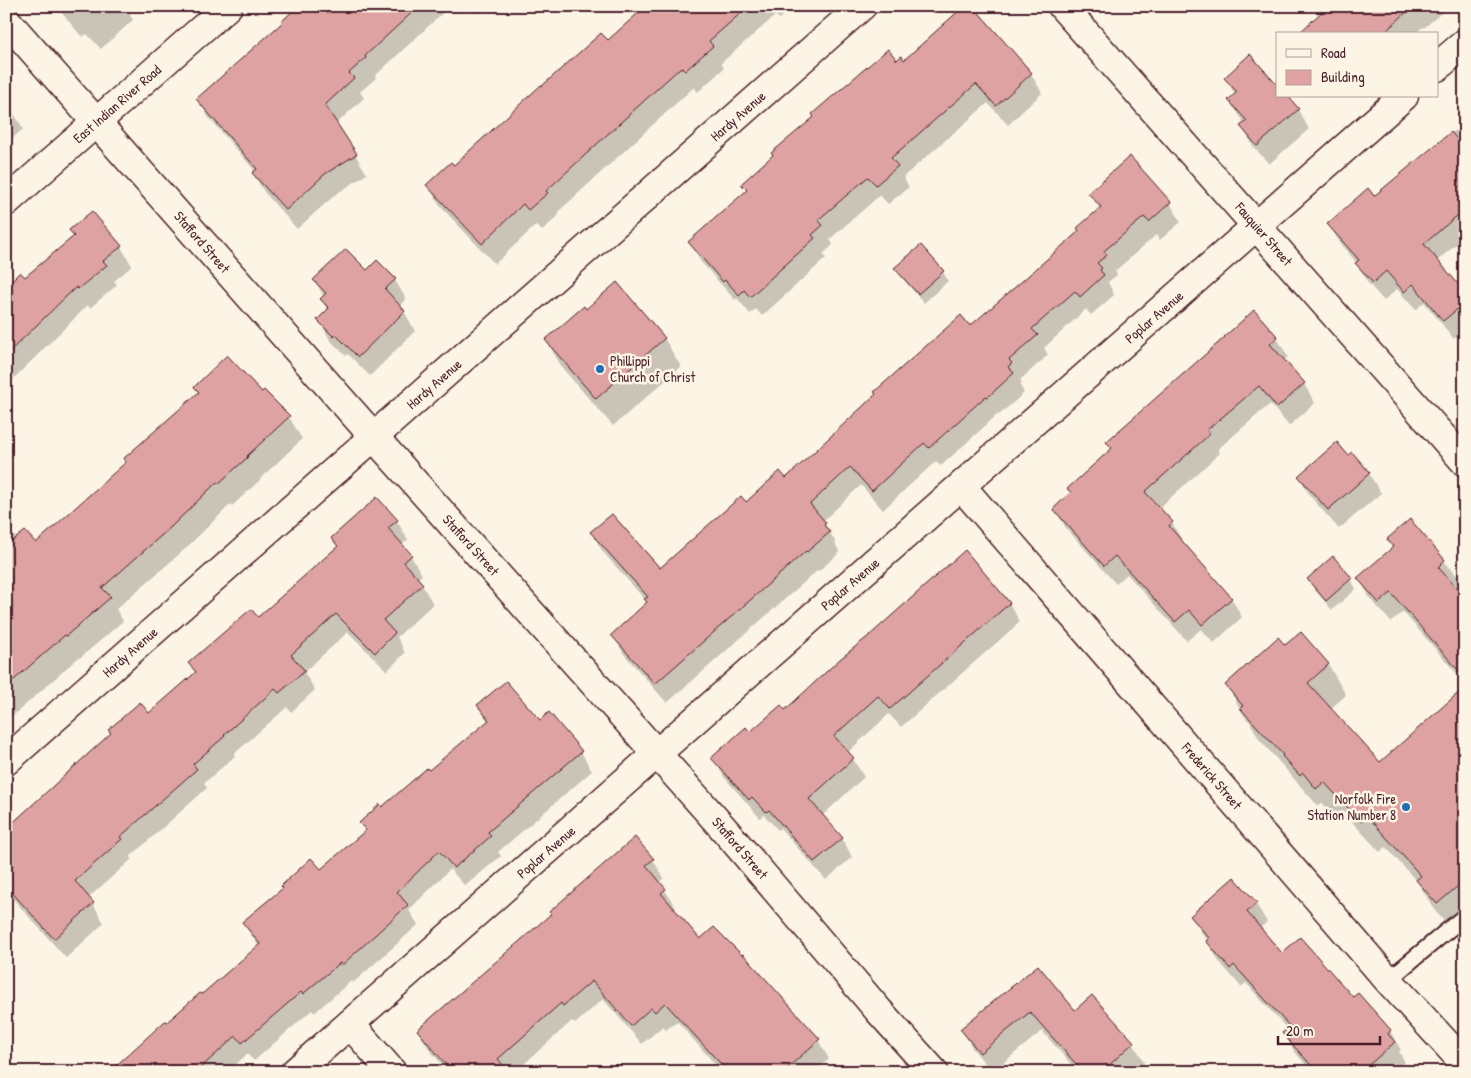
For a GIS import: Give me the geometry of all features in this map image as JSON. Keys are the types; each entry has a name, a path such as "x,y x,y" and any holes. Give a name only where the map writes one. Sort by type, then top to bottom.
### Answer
{"street":[{"name":"East Indian River Road","path":"6,202 228,6"},
{"name":"Hardy Avenue","path":"6,761 862,6"},
{"name":"Fauquier Street","path":"1062,6 1465,462"},
{"name":"Stafford Street","path":"6,20 374,437 724,829 934,1072"},
{"path":"1438,66 1465,42"},
{"name":"Poplar Avenue","path":"295,1072 1402,98"},
{"name":"Frederick Street","path":"961,486 1388,980 1465,1064"},
{"path":"350,1024 392,1072"}],"lane":[{"path":"1388,980 1465,916"}],"building":[{"path":"298,6 419,6 365,56 366,58 349,73 354,78 325,105 357,154 325,174 286,210 252,173 257,169 196,99 283,22"},
{"path":"646,6 749,6 709,41 713,46 685,71 681,67 546,191 548,193 528,210 523,204 482,244 426,185 451,162 454,165 601,33 608,40"},
{"path":"964,6 973,6 1032,73 996,106 976,84 891,158 898,166 876,185 868,177 818,220 823,225 812,235 815,238 750,297 744,290 739,295 725,280 723,282 688,242 747,190 741,184 773,155 771,153 814,117 812,114 827,101 888,49 897,60 901,56 904,60"},
{"path":"1328,6 1413,6 1385,32 1300,32"},
{"path":"1250,54 1276,84 1276,98 1290,98 1299,109 1257,146 1240,126 1247,121 1228,100 1237,92 1224,78"},
{"path":"1451,132 1465,148 1465,209 1424,244 1465,292 1465,303 1443,321 1413,284 1404,292 1386,271 1373,283 1355,263 1359,260 1327,224 1368,188 1374,196"},
{"path":"1130,156 1171,202 1149,222 1144,217 1104,251 1107,255 1097,263 1102,268 1100,270 1104,275 1080,297 1075,291 1032,329 1038,335 1009,360 1012,363 1008,367 1014,373 929,448 924,443 872,491 850,467 810,504 826,523 824,525 830,532 655,684 611,635 647,602 644,599 648,597 590,532 612,514 660,568 741,496 746,502 780,471 786,478 876,394 874,392 961,315 970,326 1021,282 1079,231 1077,228 1101,207 1088,193"},
{"path":"92,211 122,246 103,261 107,265 78,289 76,287 6,355 6,286 20,272 25,277 74,236 69,230"},
{"path":"921,245 944,271 918,294 894,268"},
{"path":"346,249 367,270 377,260 396,279 385,289 405,311 358,357 336,335 334,337 317,320 329,308 320,299 326,293 313,280"},
{"name":"Phillippi Church of Christ","path":"617,282 665,338 596,399 545,340 584,306 586,309"},
{"path":"1254,310 1278,337 1270,344 1305,383 1277,408 1259,386 1207,430 1210,434 1145,492 1173,522 1169,526 1232,598 1202,625 1189,610 1175,622 1115,556 1104,566 1053,509 1071,492 1067,489 1112,448 1106,442"},
{"path":"227,355 262,392 264,390 290,416 248,457 218,484 217,482 171,527 102,588 111,597 6,687 6,546 25,531 36,543 126,462 123,459 199,392 194,387"},
{"path":"1337,442 1348,455 1352,452 1370,473 1328,510 1298,476"},
{"path":"377,497 398,520 388,528 412,555 404,562 423,584 383,620 395,633 375,653 336,614 291,655 305,671 279,693 275,689 224,735 193,764 197,769 120,837 122,839 75,881 94,903 54,939 6,886 6,829 111,733 108,730 140,702 149,713 196,672 188,663 251,609 258,617 338,546 331,538"},
{"path":"1410,519 1445,560 1438,567 1465,597 1465,678 1391,593 1379,603 1357,578 1393,547 1387,539"},
{"path":"965,550 1010,603 890,709 878,696 834,736 854,758 809,799 843,838 814,862 769,810 766,812 752,797 749,800 711,758 746,727 750,732 781,705 785,710 840,659 870,635"},
{"path":"1333,556 1352,578 1326,601 1307,579"},
{"path":"1301,632 1329,664 1308,683 1380,762 1465,687 1465,880 1437,904 1416,880 1421,876 1368,817 1361,822 1324,782 1316,789 1303,773 1300,776 1240,708 1243,706 1225,685 1278,637 1285,645"},
{"path":"506,681 540,720 549,712 582,751 488,832 491,836 454,868 439,851 397,892 408,905 342,965 340,963 303,994 301,992 242,1043 236,1036 196,1072 109,1072 165,1021 167,1022 200,993 202,994 260,944 242,922 283,888 281,886 311,858 321,869 366,830 359,823 380,804 382,807 427,768 429,770 489,720 477,705"},
{"path":"635,837 654,859 646,865 666,889 661,893 700,939 714,927 743,954 820,1039 783,1072 728,1072 665,1003 655,1012 651,1008 631,1026 592,981 563,1006 561,1003 498,1059 509,1072 452,1072 417,1030 551,914 549,912"},
{"path":"1234,877 1257,903 1247,912 1282,953 1300,937 1353,997 1358,993 1391,1030 1388,1034 1395,1042 1361,1072 1317,1072 1282,1033 1290,1027 1234,965 1230,969 1206,941 1209,938 1190,916"},
{"path":"1038,965 1075,1010 1092,995 1134,1042 1102,1072 1083,1072 1030,1012 980,1053 960,1029"}],"place":[{"name":"Phillippi Church of Christ","path":"600,369"},
{"name":"Norfolk Fire Station Number 8","path":"1406,807"}]}
